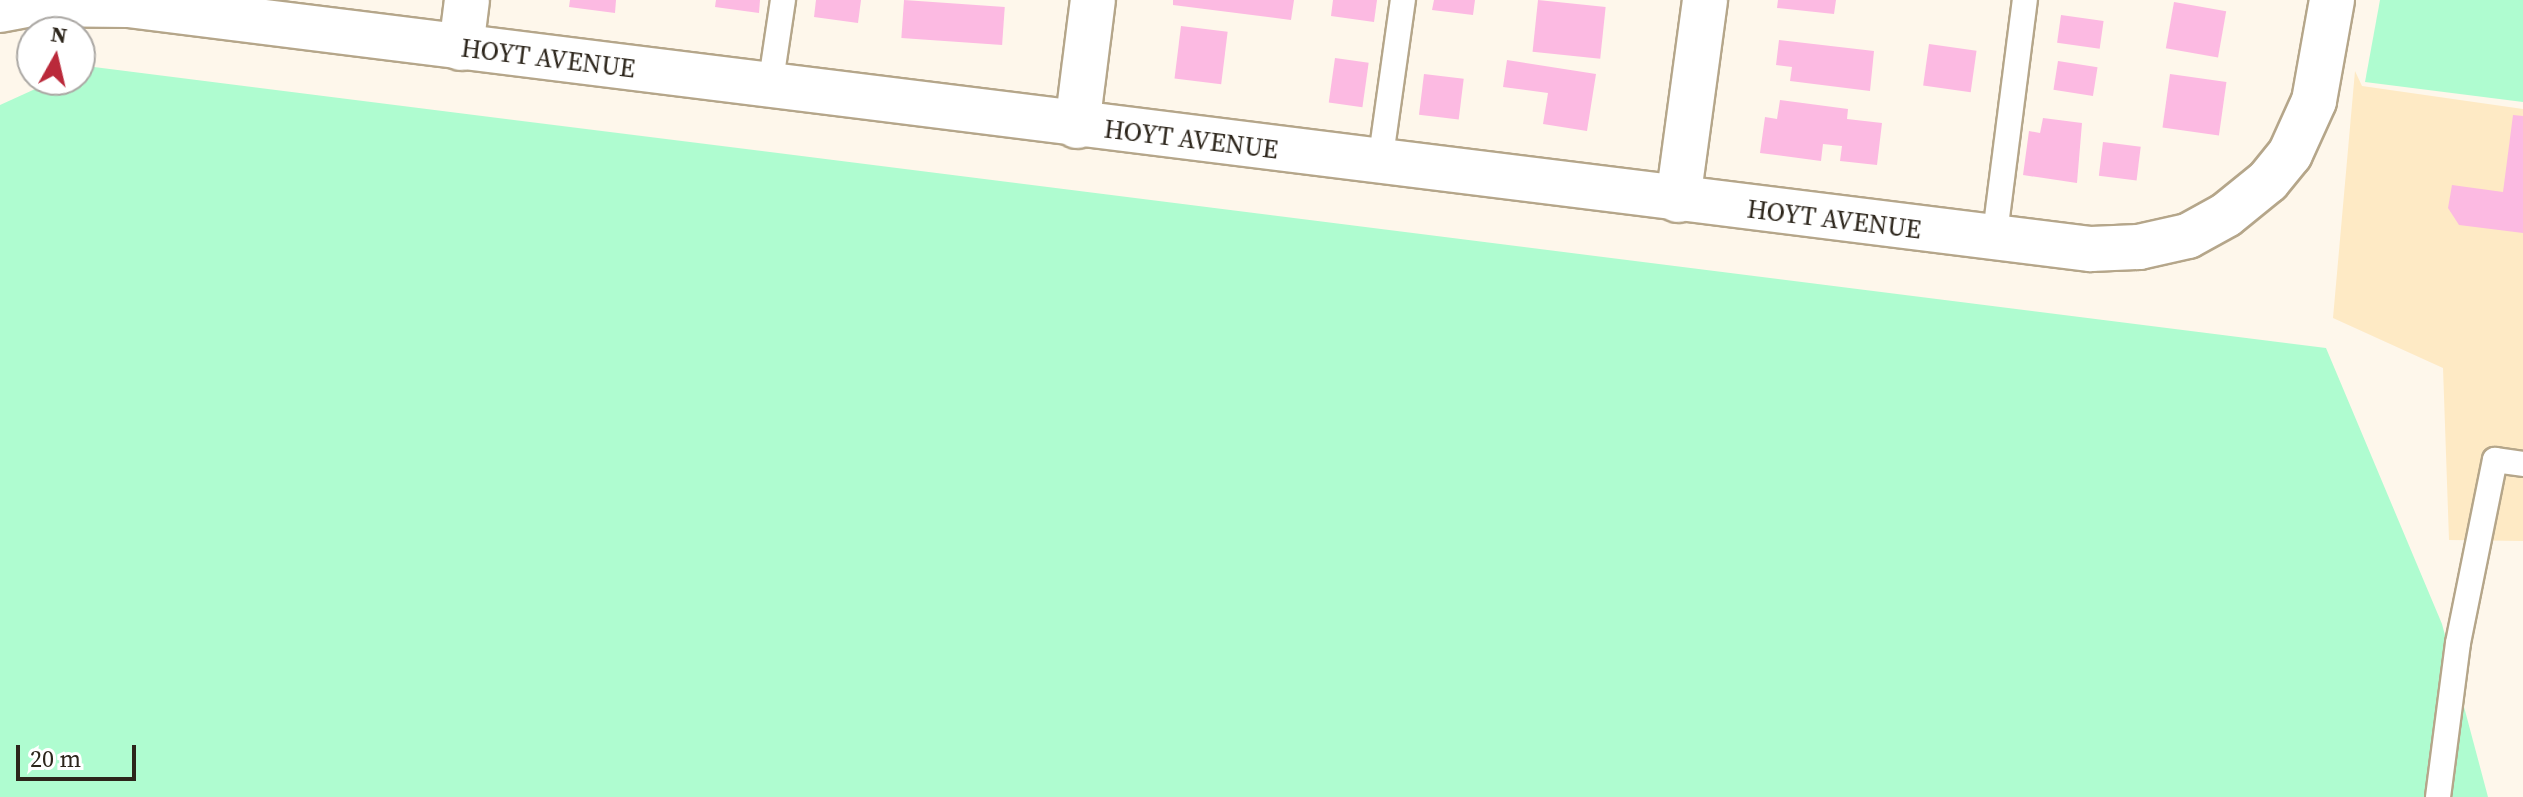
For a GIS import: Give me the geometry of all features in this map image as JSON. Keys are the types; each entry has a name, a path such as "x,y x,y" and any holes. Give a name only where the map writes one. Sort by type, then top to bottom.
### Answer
{"main road":[{"path":"461,48 467,0"},
{"path":"1077,126 1093,0"},
{"path":"1678,200 1705,0"},
{"name":"HOYT AVENUE","path":"0,10 30,4 131,3 1077,126 1994,241 2091,249 2160,244 2208,227 2245,201 2280,166 2300,134 2319,79 2332,0"}],"lane":[{"path":"770,87 783,0"},
{"path":"1380,163 1403,0"},
{"path":"1994,241 2025,0"},
{"path":"2438,797 2458,643 2495,460 2523,464"}],"shaded area":[{"path":"2355,71 2362,86 2523,109 2523,541 2449,540 2443,368 2333,318"}],"green space":[{"path":"2380,0 2523,0 2523,102 2365,82"},
{"path":"96,67 2326,348 2442,624 2488,797 0,797 0,105 20,96 96,96"}],"building":[{"path":"570,0 616,0 615,13 569,7"},
{"path":"716,0 760,0 759,13 715,7"},
{"path":"816,0 861,0 858,23 814,17"},
{"path":"904,0 1005,7 1002,45 901,38"},
{"path":"1173,0 1294,0 1291,20 1173,5"},
{"path":"1333,0 1377,0 1374,22 1331,16"},
{"path":"1434,0 1475,0 1473,15 1432,10"},
{"path":"1538,0 1606,7 1600,59 1533,52"},
{"path":"1778,0 1836,0 1834,14 1777,8"},
{"path":"2174,2 2226,11 2218,57 2166,48"},
{"path":"2061,15 2104,21 2100,49 2057,43"},
{"path":"1181,26 1228,32 1221,84 1175,79"},
{"path":"1779,40 1874,51 1870,91 1790,81 1792,67 1776,65"},
{"path":"1929,44 1977,51 1971,92 1923,86"},
{"path":"1335,58 1369,63 1362,107 1329,103"},
{"path":"1507,60 1596,74 1587,131 1543,124 1548,93 1503,87"},
{"path":"2058,61 2098,67 2093,96 2053,90"},
{"path":"1424,74 1464,79 1459,120 1419,115"},
{"path":"2170,74 2226,82 2219,135 2162,127"},
{"path":"1780,100 1848,109 1847,119 1882,123 1877,165 1840,161 1842,146 1823,144 1821,161 1760,153 1765,117 1777,119"},
{"path":"2513,115 2523,116 2523,233 2459,225 2448,208 2452,185 2503,192"},
{"path":"2043,118 2082,123 2077,183 2023,175 2029,131 2040,133"},
{"path":"2103,142 2141,147 2137,180 2099,176"}]}
